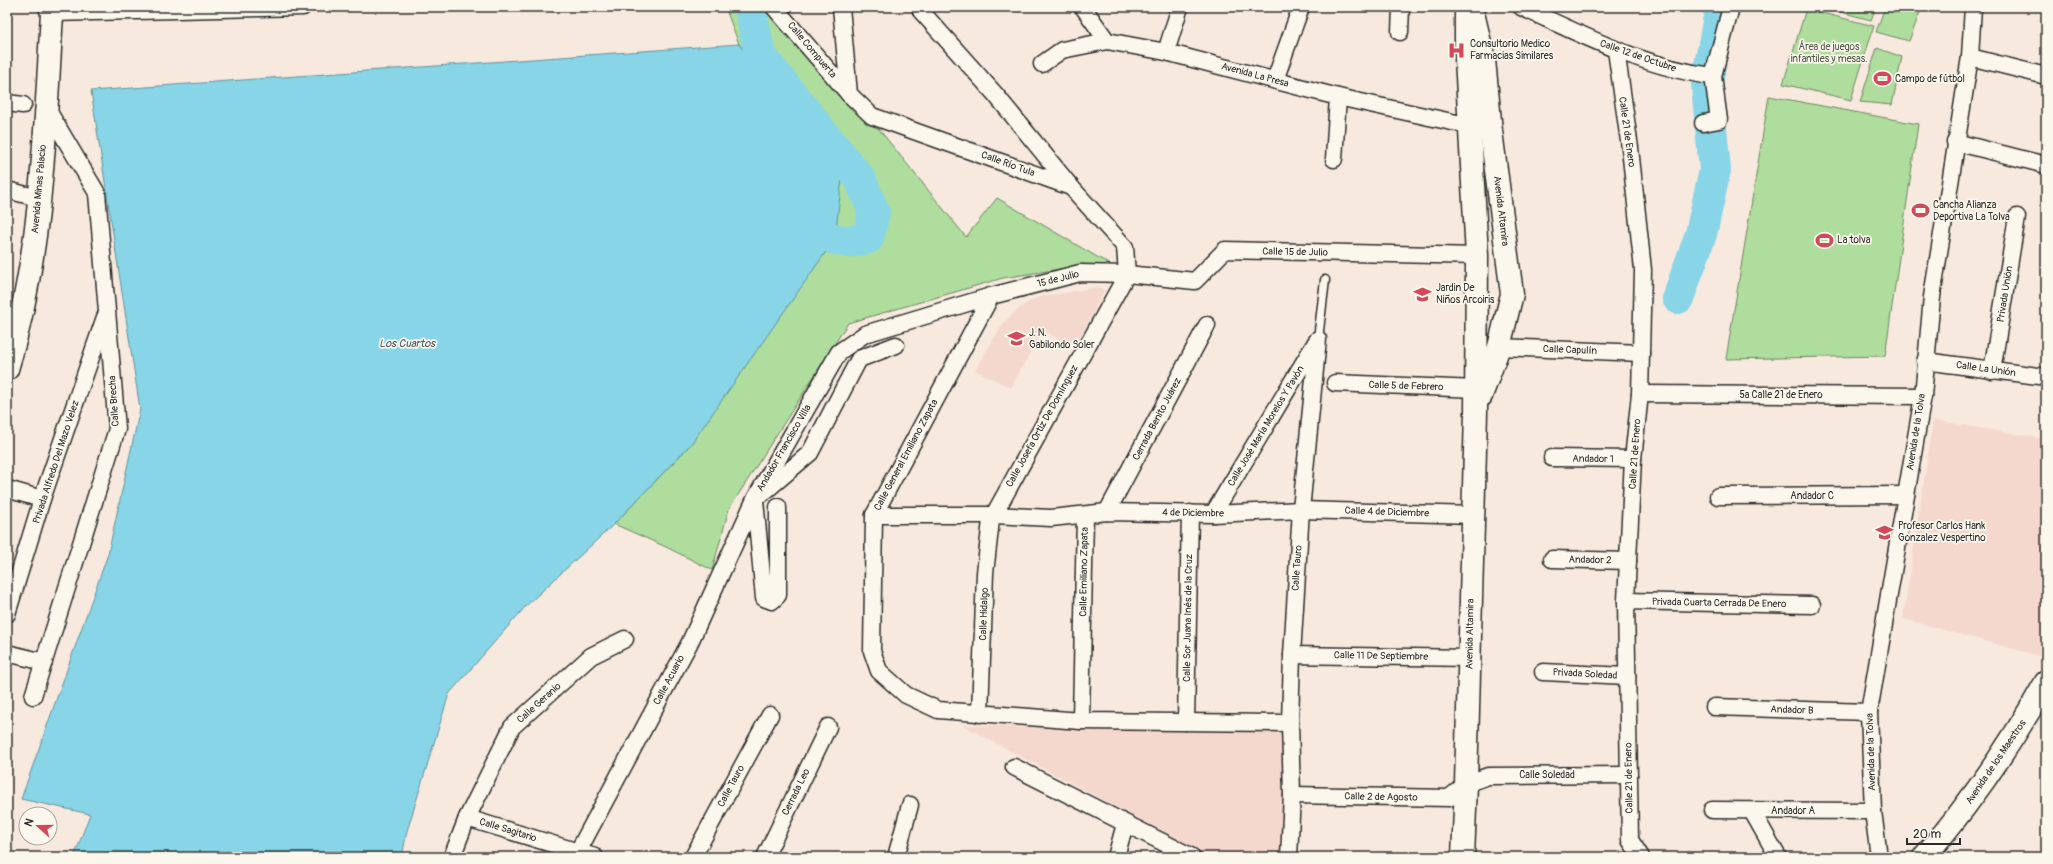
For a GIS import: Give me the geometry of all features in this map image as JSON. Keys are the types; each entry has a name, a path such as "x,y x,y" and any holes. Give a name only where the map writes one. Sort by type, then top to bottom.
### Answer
{"street":[{"path":"51,10 304,7"},
{"name":"Calle Compuerta","path":"774,7 849,94"},
{"path":"841,7 849,94"},
{"path":"1083,7 1107,41"},
{"path":"1166,52 1180,7"},
{"path":"1275,80 1301,7"},
{"path":"1400,32 1401,7"},
{"name":"Avenida Altamira","path":"1463,857 1476,412 1477,256 1466,58 1466,7"},
{"name":"Avenida Altamira","path":"1472,7 1484,60 1491,132 1512,294 1499,347 1476,412"},
{"name":"Calle 12 de Octubre","path":"1521,7 1616,50 1690,74 1713,76"},
{"path":"1703,123 1719,120 1713,76 1731,7"},
{"name":"Avenida de la Tolva","path":"1879,857 1874,811 1869,712 1923,396 1932,297 1955,142 1970,57 1973,7"},
{"name":"Avenida Minas Palacio","path":"8,362 34,252 46,107 51,10"},
{"path":"922,10 995,94 1071,187"},
{"name":"Avenida La Presa","path":"1042,64 1062,50 1107,41 1166,52 1338,97 1470,126"},
{"name":"Calle 21 de Enero","path":"1616,50 1630,148 1643,270 1640,394 1633,459 1626,601 1630,840 1640,857"},
{"path":"1970,57 2046,76"},
{"name":"Calle Río Tula","path":"849,94 872,116 1071,187 1125,247 1127,274"},
{"path":"1334,158 1338,97"},
{"path":"7,103 23,105"},
{"name":"Calle Brecha","path":"33,696 117,428 97,193 46,107"},
{"path":"1955,142 2046,165"},
{"path":"7,190 38,198"},
{"name":"Privada Unión","path":"1992,370 2017,217"},
{"name":"Calle 15 de Julio","path":"1127,274 1195,281 1225,250 1477,256"},
{"name":"15 de Julio","path":"992,296 1080,273 1127,274"},
{"name":"Calle Josefa Ortiz De Domínguez","path":"993,515 1127,274"},
{"name":"Andador Francisco Villa","path":"755,499 839,352 865,334 992,296"},
{"name":"Calle General Emiliano Zapata","path":"992,296 874,515 872,651 878,671 906,695 938,710 1081,721 1290,723"},
{"name":"Privada Alfredo Del Mazo Velez","path":"7,614 12,585 107,311"},
{"name":"Cerrada Benito Juárez","path":"1107,512 1207,325"},
{"name":"Calle Tauro","path":"1290,857 1292,795 1290,723 1292,654 1301,510 1318,339"},
{"name":"Calle José María Morelos Y Pavón","path":"1213,514 1318,339"},
{"name":"Andador Francisco Villa","path":"755,499 810,453 859,359 896,345"},
{"name":"Calle Capulín","path":"1499,347 1642,353"},
{"name":"Calle La Unión","path":"1925,361 2046,377"},
{"name":"Calle 5 de Febrero","path":"1336,383 1476,389"},
{"name":"5a Calle 21 de Enero","path":"1640,394 1923,396"},
{"name":"Andador 1","path":"1552,458 1633,459"},
{"path":"7,489 42,499"},
{"name":"Andador C","path":"1718,496 1906,496"},
{"path":"755,499 764,598 772,601 778,595 778,507"},
{"name":"Calle Acuario","path":"576,854 690,642 755,499"},
{"name":"4 de Diciembre","path":"1085,515 1107,512 1213,514 1301,510"},
{"name":"Calle 4 de Diciembre","path":"1301,510 1473,515"},
{"name":"Calle Sor Juana Inés de la Cruz","path":"1186,722 1190,513"},
{"name":"Calle Emiliano Zapata","path":"874,515 993,515 1051,518 1085,515 1081,721"},
{"name":"Calle Hidalgo","path":"980,714 985,573 993,515"},
{"name":"Andador 2","path":"1552,559 1628,561"},
{"name":"Privada Cuarta Cerrada De Enero","path":"1626,601 1812,605"},
{"name":"Calle Geranio","path":"452,857 468,818 512,727 592,656 625,639"},
{"path":"7,653 44,662"},
{"name":"Calle 11 De Septiembre","path":"1292,654 1470,658"},
{"name":"Privada Soledad","path":"1543,672 1627,676"},
{"name":"Avenida de los Maestros","path":"1924,857 1955,822 2018,731 2046,682"},
{"name":"Andador B","path":"1714,707 1869,712"},
{"name":"Calle Tauro","path":"693,857 770,716"},
{"name":"Cerrada Leo","path":"765,857 828,727"},
{"path":"1014,767 1192,857"},
{"name":"Calle Soledad","path":"1466,784 1488,776 1629,775"},
{"name":"Calle 2 de Agosto","path":"1292,795 1449,798 1466,784"},
{"path":"896,857 910,805"},
{"name":"Andador A","path":"1712,810 1874,811"},
{"path":"1752,811 1778,857"},
{"name":"Calle Sagitario","path":"468,818 576,854 595,857"},
{"path":"1116,857 1125,824"}],"lane":[{"name":"Calle Tauro","path":"1318,339 1325,280"}],"shaded area":[{"name":"J. N. Gabilondo Soler","path":"1098,287 1105,290 1075,348 1042,330 1011,388 975,370 1004,322 1022,306 1038,297"},
{"path":"1933,420 2046,439 2046,647 2043,657 1903,619"},
{"path":"962,725 1284,731 1283,857 1210,857"}],"green space":[{"path":"725,7 771,7 848,104 878,128 966,237 997,198 1116,268 1072,267 1003,278 848,323 729,509 712,570 666,547 614,524 691,444 811,129 761,76 739,44"},
{"path":"1821,7 1876,7 1871,20"},
{"path":"1885,7 1922,7 1909,41 1876,32"},
{"name":"Área de juegos infantiles y mesas.","path":"1806,9 1874,26 1851,100 1783,84"},
{"name":"Campo de fútbol","path":"1877,48 1902,57 1892,105 1860,102"},
{"name":"La tolva","path":"1769,96 1918,124 1885,356 1726,359"}],"water":[{"name":"Los Cuartos","path":"739,44 761,76 811,129 843,169 835,239 691,444 614,524 526,606 449,694 407,831 402,857 74,857 90,814 21,799 108,554 140,409 91,91"}],"waterway":[{"path":"750,7 760,55 860,179 874,212 868,238 848,242 835,239"},
{"path":"1678,298 1701,234 1715,170 1707,86 1721,7"}],"place":[{"name":"Consultorio Medico Farmacias Similares","path":"1457,50"},
{"name":"Campo de fútbol","path":"1882,79"},
{"name":"Cancha Alianza Deportiva La Tolva","path":"1920,211"},
{"name":"La tolva","path":"1824,240"},
{"name":"Jardin De Niños Arcoiris","path":"1423,294"},
{"name":"J. N. Gabilondo Soler","path":"1016,339"},
{"name":"Profesor Carlos Hank Gonzalez Vespertino","path":"1885,532"}]}
